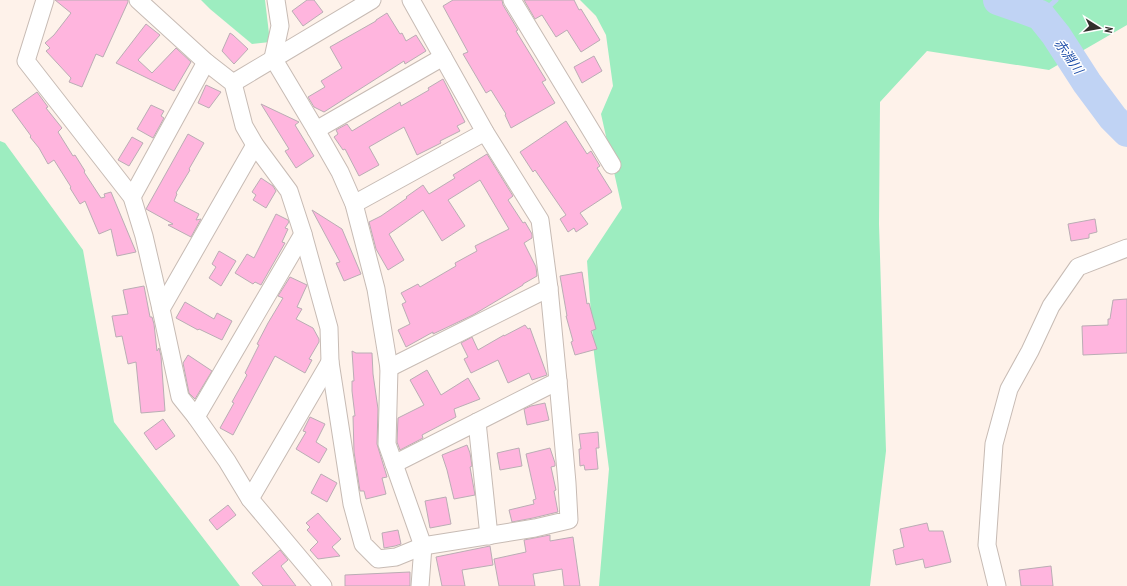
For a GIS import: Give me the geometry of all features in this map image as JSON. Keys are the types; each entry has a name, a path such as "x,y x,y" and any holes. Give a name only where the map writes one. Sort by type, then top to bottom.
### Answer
{"street":[{"path":"45,0 26,61 132,197 144,236 162,310 180,397 196,417 226,461 250,500 323,586"},
{"path":"138,0 206,62 233,83 244,126 255,145 289,191 330,328 330,362 352,504 363,544 378,558 396,557 423,546 535,528 569,520 567,475 558,381 549,288 540,220 485,132 443,58 416,2"},
{"path":"276,0 280,26 273,58 340,172 354,204 376,289 389,368 387,444 423,546 420,586"},
{"path":"233,83 372,0"},
{"path":"512,0 612,165"},
{"path":"316,130 443,58"},
{"path":"132,197 206,62"},
{"path":"354,204 485,132"},
{"path":"162,310 255,145"},
{"path":"196,417 303,234"},
{"path":"997,586 987,545 994,444 1009,389 1030,351 1051,306 1078,267 1127,248"},
{"path":"389,368 549,288"},
{"path":"250,500 330,362"},
{"path":"394,464 558,381"},
{"path":"477,422 489,536"}],"green space":[{"path":"201,0 265,0 270,42 252,44"},
{"path":"580,0 1127,0 1127,25 1049,70 927,51 880,102 879,224 886,451 870,586 599,586 609,469 594,353 587,261 622,208 601,114 613,86 606,35 596,16"},
{"path":"0,141 5,143 83,250 114,422 240,586 0,586"}],"building":[{"path":"55,0 128,0 103,57 96,54 82,87 69,82 71,78 46,51 50,48 45,43 54,35 71,13"},
{"path":"307,0 314,0 323,12 303,26 292,11"},
{"path":"453,0 502,0 503,5 518,30 516,31 546,80 542,82 555,103 511,128 505,115 506,114 491,90 486,93 463,54 468,52 443,6"},
{"path":"524,0 574,0 579,10 581,9 600,40 581,52 567,30 556,37 542,15 535,19"},
{"path":"387,13 406,41 416,35 426,51 405,64 404,61 324,112 314,107 308,97 325,87 321,81 342,68 330,47 376,21"},
{"path":"146,24 160,35 138,60 152,73 176,48 191,62 174,91 116,63"},
{"path":"230,33 248,49 234,64 222,51"},
{"path":"594,56 602,71 582,83 574,67"},
{"path":"443,79 465,122 457,126 460,131 440,141 441,143 417,155 404,127 369,147 379,165 359,176 345,149 343,150 334,137 338,134 336,130 347,124 352,131 400,102 401,106 429,90 428,88"},
{"path":"206,85 221,92 209,108 198,103"},
{"path":"37,92 48,107 46,108 62,128 58,132 73,156 75,155 101,198 105,197 104,194 111,192 136,252 117,256 111,229 99,234 85,201 80,204 54,160 48,164 39,148 30,137 31,136 12,110"},
{"path":"261,104 299,122 295,125 314,156 296,168 285,151 289,149"},
{"path":"151,105 164,111 161,116 164,118 153,138 137,129"},
{"path":"566,121 587,154 591,151 600,166 597,168 612,192 580,213 588,224 576,232 574,228 568,232 560,219 566,215 535,170 533,172 520,152"},
{"path":"188,134 204,143 176,193 177,194 174,201 199,214 196,220 201,219 191,237 168,225 173,224 146,209"},
{"path":"132,137 143,143 129,166 118,160"},
{"path":"487,154 513,196 508,200 523,223 525,222 532,234 532,238 524,243 536,267 537,276 473,315 433,334 433,332 406,347 398,330 410,324 402,304 406,302 401,293 418,284 420,287 456,266 455,263 477,251 475,246 509,229 480,180 448,200 465,226 442,241 423,210 389,234 404,260 388,270 376,249 369,222 381,216 423,185 429,194 455,178 453,175"},
{"path":"261,178 273,186 276,191 266,208 253,200 256,195 252,192"},
{"path":"312,210 342,229 361,274 344,281 336,263 340,262"},
{"path":"276,214 289,222 285,228 288,229 282,242 285,243 261,285 255,282 253,284 235,273 247,254 254,258"},
{"path":"1095,219 1097,232 1089,234 1089,238 1071,241 1068,224"},
{"path":"219,251 236,261 221,286 209,278 216,267 212,264"},
{"path":"582,272 587,304 589,303 596,329 591,331 597,349 575,355 566,316 560,276"},
{"path":"290,277 307,285 297,307 302,309 296,319 313,328 319,342 309,359 312,360 305,373 275,356 233,435 220,428 247,375 245,373 259,345 257,344 283,298 278,296"},
{"path":"144,286 150,317 152,317 154,324 157,351 159,348 161,356 165,411 141,413 136,362 128,364 122,336 116,337 112,316 128,314 123,290"},
{"path":"1127,299 1127,353 1083,355 1082,326 1108,325 1113,300"},
{"path":"185,302 214,319 217,313 232,321 222,340 199,329 198,330 176,318"},
{"path":"525,325 528,329 530,328 547,375 532,380 529,373 508,383 498,360 471,373 464,359 468,357 461,343 472,337 478,350"},
{"path":"352,351 356,353 372,353 373,374 378,409 377,444 387,477 382,478 386,494 366,499 364,491 360,491 354,452 353,416 355,416 352,391 352,381 354,381"},
{"path":"188,355 212,371 195,399 189,393 183,363"},
{"path":"427,370 441,395 468,378 480,399 454,409 456,417 422,435 423,438 400,450 397,442 398,418 424,405 410,380"},
{"path":"545,403 549,420 527,425 524,409"},
{"path":"310,417 325,424 316,442 327,449 319,463 296,449 306,432 303,431"},
{"path":"163,419 175,436 156,450 144,433"},
{"path":"598,432 599,448 596,448 598,469 585,470 584,465 580,466 579,449 581,449 579,434"},
{"path":"467,445 470,453 472,466 470,467 475,495 454,499 442,455"},
{"path":"519,448 522,466 500,470 497,453"},
{"path":"550,448 555,463 555,466 551,467 556,490 554,491 558,512 512,522 509,510 534,504 533,500 536,499 526,454"},
{"path":"321,474 337,483 327,502 311,493"},
{"path":"446,497 451,524 430,528 425,501"},
{"path":"228,505 236,515 217,530 209,520"},
{"path":"318,513 341,539 332,547 340,556 318,559 310,550 318,542 307,530 310,527 306,523"},
{"path":"927,523 929,531 943,531 951,562 925,568 923,559 896,565 893,550 904,547 900,529"},
{"path":"398,530 401,544 384,548 382,533"},
{"path":"550,535 550,541 573,537 580,586 564,586 562,569 533,574 535,586 499,586 494,559 526,552 524,540"},
{"path":"490,546 493,565 462,570 465,586 442,586 436,557"},
{"path":"280,550 288,560 281,566 296,586 263,586 252,573"},
{"path":"1051,566 1053,586 1021,586 1019,570"},
{"path":"410,572 410,586 345,586 345,575"}],"waterway":[{"name":"赤淵川","path":"998,0 1040,15 1056,35 1087,83 1113,118 1127,132"},
{"path":"1040,15 1056,0"}]}
